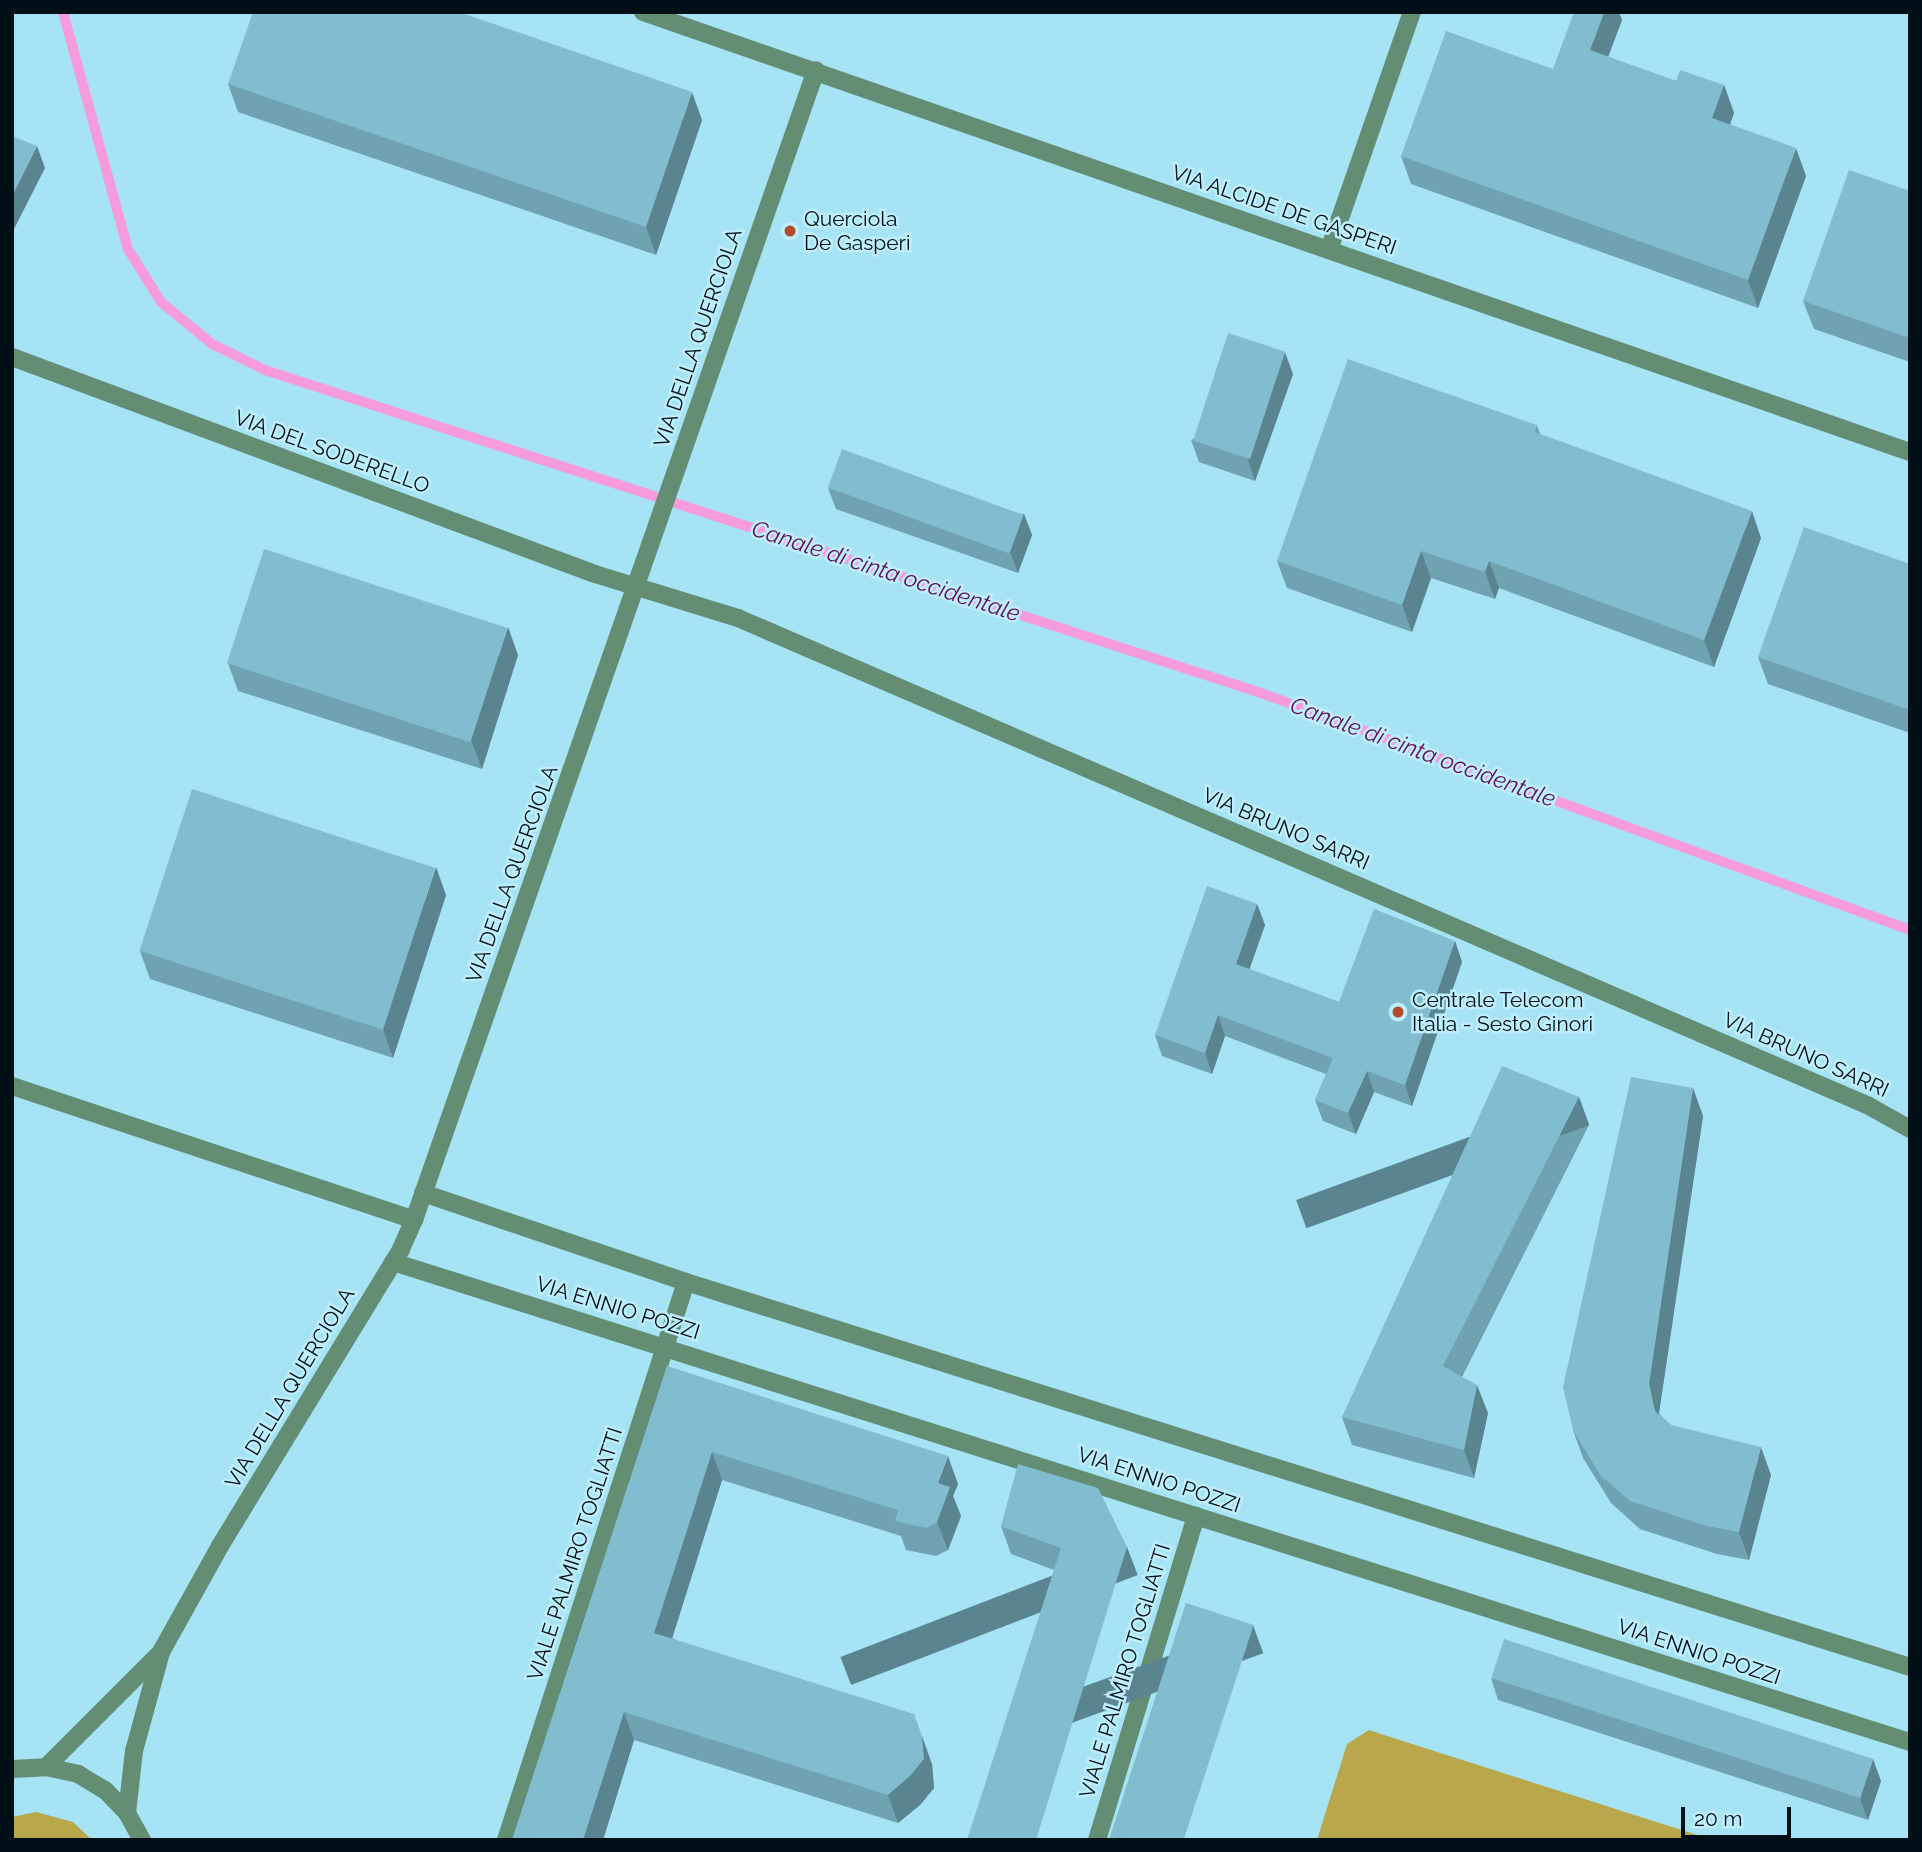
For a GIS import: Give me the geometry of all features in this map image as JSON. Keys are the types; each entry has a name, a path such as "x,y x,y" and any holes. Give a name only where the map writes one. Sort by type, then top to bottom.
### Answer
{"street":[{"name":"VIA ALCIDE DE GASPERI","path":"643,12 1910,452"},
{"path":"1329,250 1412,12"},
{"name":"VIA DELLA QUERCIOLA","path":"127,1813 134,1751 162,1652 220,1546 393,1262 414,1220 637,589 670,482 685,448 816,70"},
{"name":"VIA DEL SODERELLO","path":"12,357 637,589"},
{"name":"VIA BRUNO SARRI","path":"637,589 738,618 1844,1095 1910,1129"},
{"path":"12,1086 414,1220"},
{"name":"VIA ENNIO POZZI","path":"423,1193 686,1282 1910,1667"},
{"name":"VIA ENNIO POZZI","path":"393,1262 1910,1742"},
{"name":"VIALE PALMIRO TOGLIATTI","path":"506,1840 686,1282"},
{"name":"VIALE PALMIRO TOGLIATTI","path":"1097,1840 1196,1516"},
{"name":"VIA DELLA QUERCIOLA","path":"46,1767 162,1652"},
{"path":"12,1769 46,1767 78,1774 105,1790 127,1813 142,1840"}],"shaded area":[{"path":"1369,1730 1713,1840 1317,1840 1347,1744"},
{"path":"36,1812 73,1822 92,1840 12,1840 12,1817"}],"building":[{"path":"253,12 459,12 692,92 646,227 228,84"},
{"path":"1574,12 1604,12 1590,50 1676,81 1680,70 1724,85 1712,118 1796,148 1748,280 1401,156 1446,31 1553,69"},
{"path":"12,136 37,146 12,196"},
{"path":"1849,170 1910,191 1910,338 1803,301"},
{"path":"1228,333 1285,352 1250,459 1193,440"},
{"path":"1348,359 1537,425 1535,432 1752,511 1704,640 1489,561 1485,572 1421,551 1402,605 1277,561"},
{"path":"842,449 1023,515 1009,554 828,488"},
{"path":"1804,527 1910,564 1910,710 1758,657"},
{"path":"264,549 507,628 470,742 227,663"},
{"path":"192,789 435,868 383,1030 139,951"},
{"path":"1207,886 1257,904 1236,964 1339,1002 1374,909 1455,941 1405,1085 1367,1071 1348,1113 1315,1100 1333,1058 1218,1015 1205,1053 1155,1035"},
{"path":"1502,1066 1579,1097 1443,1366 1477,1385 1464,1450 1342,1417"},
{"path":"1631,1077 1693,1088 1649,1384 1655,1411 1671,1425 1761,1447 1739,1532 1707,1526 1630,1501 1600,1475 1573,1430 1563,1387"},
{"path":"667,1366 948,1456 938,1483 950,1487 937,1522 926,1528 895,1521 898,1510 712,1452 654,1633 914,1714 922,1736 924,1759 910,1776 888,1795 624,1712 583,1840 512,1840"},
{"path":"1018,1464 1098,1488 1127,1547 1036,1840 967,1840 1061,1548 1001,1526"},
{"path":"1186,1603 1254,1625 1184,1840 1109,1840"},
{"path":"1504,1639 1873,1759 1860,1798 1491,1678"}],"waterway":[{"name":"Canale di cinta occidentale","path":"63,12 128,249 161,302 212,344 265,370 1261,693 1910,930"}],"place":[{"name":"Querciola De Gasperi","path":"790,231"},
{"name":"Centrale Telecom Italia - Sesto Ginori","path":"1398,1012"}]}
